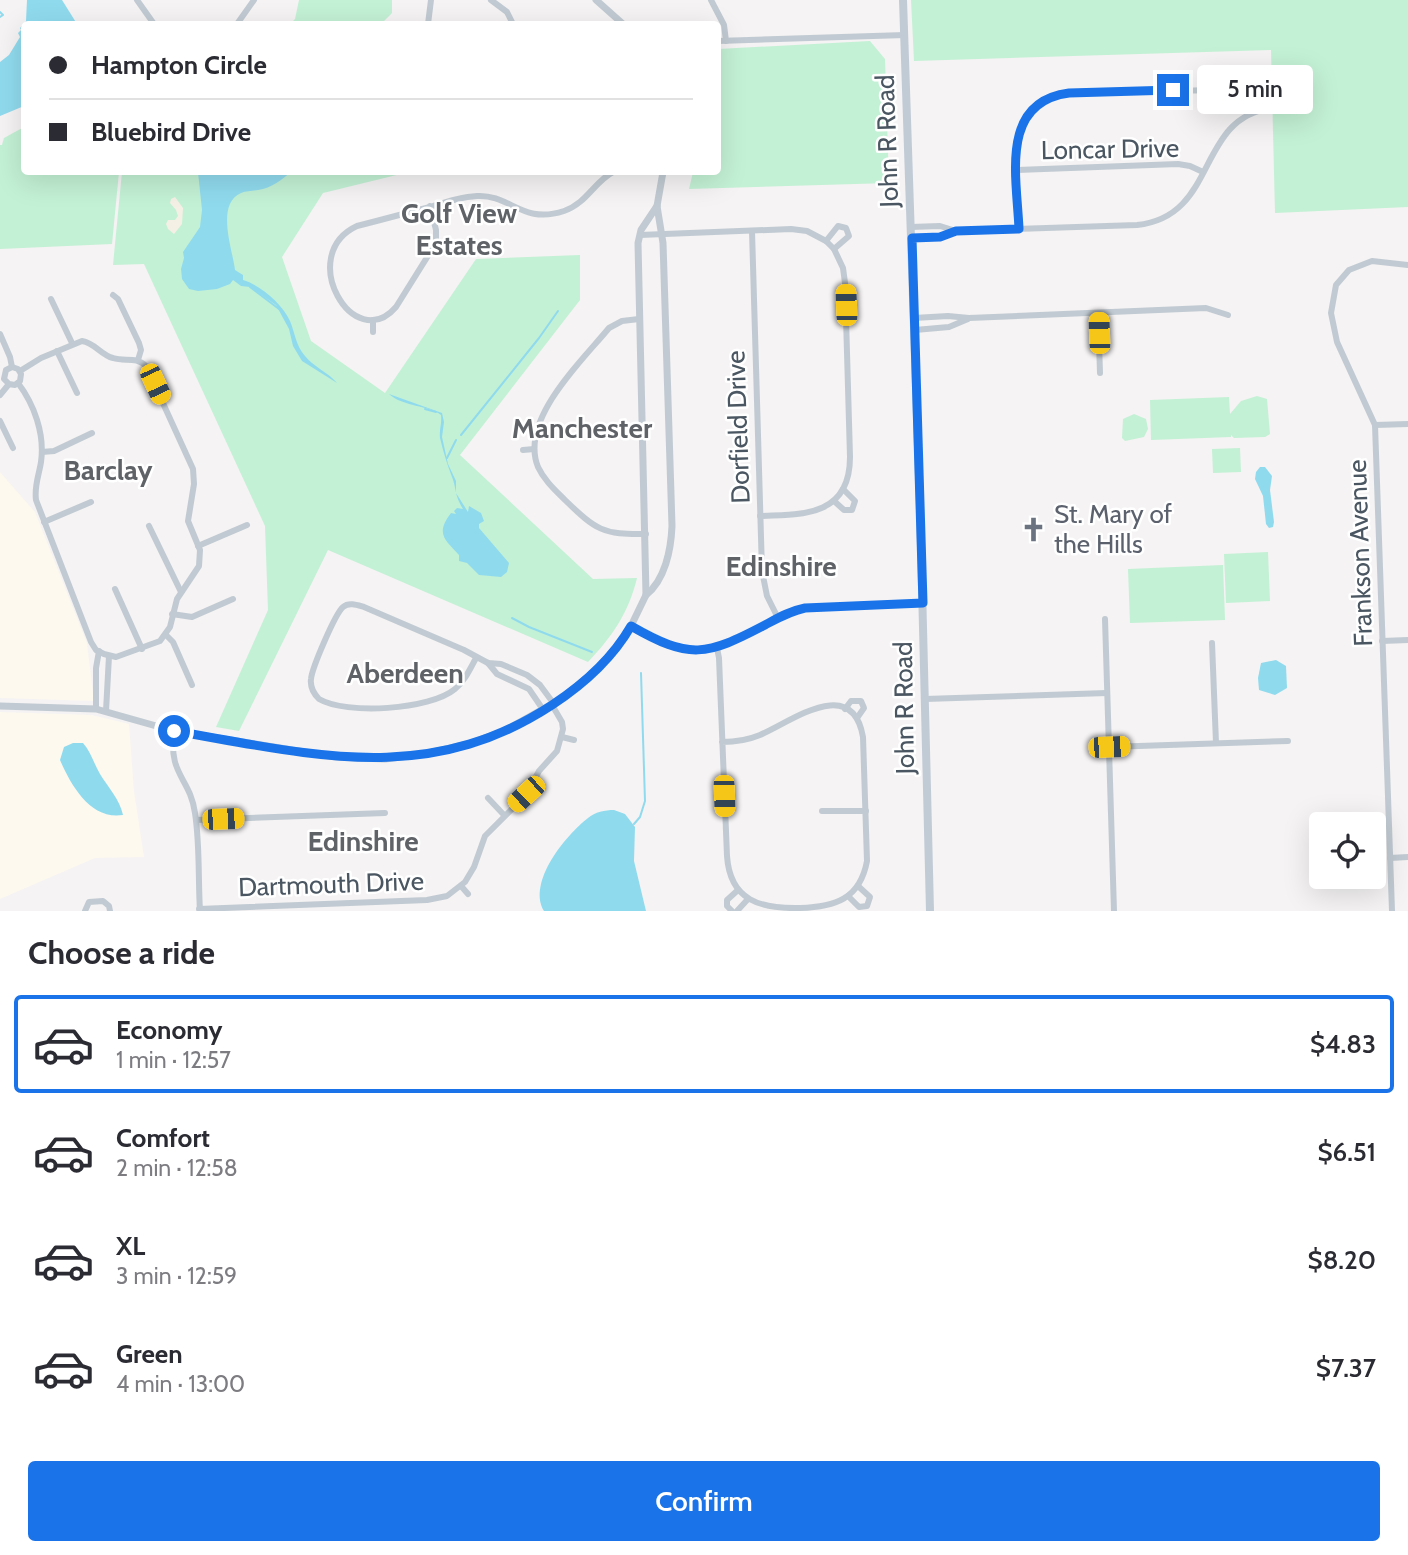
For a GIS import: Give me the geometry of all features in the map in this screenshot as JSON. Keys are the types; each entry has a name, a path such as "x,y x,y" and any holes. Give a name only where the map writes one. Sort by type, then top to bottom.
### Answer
{"main road":[{"name":"John R Road","path":"903,0 915,330 930,911"}],"street":[{"path":"137,0 152,21"},
{"path":"239,21 254,0"},
{"path":"428,21 431,0"},
{"path":"491,0 507,12 512,21"},
{"path":"596,0 620,21"},
{"path":"711,0 724,24 726,41"},
{"path":"721,41 905,35"},
{"path":"1019,229 1016,147 1022,123 1040,103 1061,94 1218,90 1233,96 1248,114"},
{"path":"912,238 940,237 956,231 1153,222 1182,206 1194,191 1226,132 1248,114 1270,108"},
{"name":"Loncar Drive","path":"1017,170 1178,164 1203,172"},
{"path":"430,206 436,230 433,250 396,307 387,316 373,320 353,315 336,293 329,270 335,246 341,237 357,226 430,206 483,196 497,199 529,214 554,213 579,204 608,175"},
{"path":"0,706 96,709 174,731 328,756 385,759 468,744 505,731 553,705 596,670 616,649 646,596 655,587 665,565 672,526 662,234 657,206 662,175"},
{"path":"646,596 637,256 640,235 657,206"},
{"path":"826,241 838,226 846,228 849,234 847,239 834,249"},
{"path":"911,227 940,226 956,231"},
{"path":"640,235 799,230 826,241 834,249 843,268 850,462 843,489 834,501 809,514 760,516"},
{"name":"Dorfield Drive","path":"752,231 763,579 778,618"},
{"name":"Frankson Avenue","path":"1392,911 1375,425 1337,342 1331,313 1333,293 1341,276 1356,266 1381,261 1408,265"},
{"path":"113,295 118,299 139,343 141,350 138,360"},
{"path":"51,299 72,344"},
{"path":"914,318 1206,308 1228,315"},
{"path":"1098,313 1100,373"},
{"path":"915,330 949,327 969,318"},
{"path":"639,319 622,321 609,328 547,406 535,431 534,449 538,467 546,479 592,524 610,534 646,534"},
{"path":"373,320 373,332"},
{"path":"0,334 12,367 20,372 18,383"},
{"path":"18,383 33,407 42,452 35,493 91,642 99,651 109,656 123,656 160,641 166,635 181,592 199,566 200,554 188,520 194,484 191,462 146,366 138,360 112,358 88,342 72,344 29,364 20,372"},
{"path":"57,351 76,393"},
{"path":"9,384 4,379 4,373 12,367"},
{"path":"0,395 9,384 18,383"},
{"path":"0,421 13,448"},
{"path":"1375,425 1408,424"},
{"path":"42,452 54,451 92,433"},
{"path":"523,450 534,449"},
{"path":"834,501 844,510 854,508 853,497 843,489"},
{"path":"44,522 91,502"},
{"path":"198,546 247,525"},
{"path":"149,526 181,592"},
{"path":"115,589 142,649"},
{"path":"172,614 192,617 233,599"},
{"path":"631,626 673,648 691,651 717,648 797,610 818,606 923,603"},
{"path":"476,658 455,689 443,696 422,702 382,708 338,706 318,699 311,687 314,666 337,616 343,607 351,604 364,607 464,650 488,663 501,664 527,675 540,685 553,705 562,722 562,737 574,740"},
{"path":"1105,620 1114,911"},
{"path":"166,635 173,642 192,685"},
{"path":"1382,641 1408,640"},
{"path":"1212,643 1216,743"},
{"path":"717,648 727,863 738,890 748,899 771,908 817,908 837,903 848,896 858,886 867,861 863,737 857,718 845,709 822,705 758,736 722,742"},
{"path":"96,709 96,668 99,651"},
{"path":"106,711 109,656"},
{"path":"488,663 497,674 522,684 533,692 544,711"},
{"path":"522,684 527,675"},
{"path":"97,687 107,687"},
{"path":"925,699 1107,692"},
{"path":"845,709 854,699 861,701 864,708 857,718"},
{"path":"174,731 174,766 192,800 196,820 200,910"},
{"name":"Dartmouth Drive","path":"200,910 427,900 447,896 461,886 472,871 485,836 526,794 539,771 557,751 562,737"},
{"path":"1109,747 1288,741"},
{"path":"488,798 504,815"},
{"path":"822,811 866,811"},
{"path":"196,820 385,813"},
{"path":"1390,858 1408,857"},
{"name":"Dartmouth Drive","path":"461,886 468,894"},
{"path":"848,896 859,907 867,906 870,897 858,886"},
{"path":"738,890 727,900 727,906 735,911 748,899"},
{"path":"85,911 89,902 103,901 110,906 110,911"}],"shaded area":[{"path":"0,472 35,512 87,643 94,701 0,698"},
{"path":"0,712 92,715 129,724 134,791 144,857 95,858 0,899"}],"green space":[{"path":"299,0 392,0 392,13 384,21 293,21"},
{"path":"911,0 1408,0 1408,207 1275,213 1271,50 914,61"},
{"path":"870,41 885,59 889,183 689,189 692,175 721,175 721,49"},
{"path":"21,129 21,175 119,175 112,244 0,249 0,145 4,138"},
{"path":"122,175 397,175 323,193 282,257 311,341 385,393 476,259 580,255 580,300 460,455 593,579 637,578 629,602 605,643 588,662 328,550 239,731 216,727 268,610 265,526 144,264 113,265"},
{"path":"1257,396 1267,399 1270,434 1265,437 1234,438 1231,435 1151,440 1150,400 1229,397 1230,414 1241,401"},
{"path":"1134,414 1146,419 1148,429 1144,437 1125,441 1122,438 1123,419"},
{"path":"1240,448 1241,472 1213,473 1212,449"},
{"path":"1268,552 1270,601 1226,603 1224,554"},
{"path":"1223,565 1225,620 1130,623 1128,569"}],"sand":[{"path":"175,197 183,208 182,224 174,234 166,224 168,220 175,220 178,216 170,203"}],"water":[{"path":"27,0 62,0 75,21 26,21"},
{"path":"21,30 21,107 0,116 0,62 9,55 20,37 18,33"},
{"path":"198,175 287,175 272,186 241,193 233,199 227,217 235,270 243,275 243,280 276,301 290,321 302,352 337,383 302,361 276,305 250,287 241,286 233,280 217,289 189,289 182,279 183,252 200,227 202,210"},
{"path":"389,394 442,413 442,437 448,464 456,481 456,492 440,438 441,415"},
{"path":"1260,467 1265,467 1272,476 1270,490 1274,522 1273,527 1269,528 1266,524 1263,496 1255,479"},
{"path":"456,494 468,512 469,506 481,513 484,521 479,524 479,528 509,563 507,572 501,577 479,575 467,563 459,561 459,555 446,541 443,532 446,520 451,513 456,514 454,511 457,508 463,509"},
{"path":"1276,660 1286,666 1287,688 1275,695 1259,690 1258,678 1261,663"},
{"path":"83,743 86,747 117,799 123,815 101,812 83,799 76,790 60,760 64,747"},
{"path":"614,810 625,814 635,827 634,861 646,911 544,911 540,899 541,887 551,860 560,847 591,816"}],"waterway":[{"path":"0,12 3,15 0,17"},
{"path":"250,287 279,309"},
{"path":"461,435 558,311"},
{"path":"425,409 436,412"},
{"path":"447,458 456,440"},
{"path":"512,618 592,652"},
{"path":"634,824 640,817 645,801 641,673"}],"place":[{"name":"St. Mary of the Hills","path":"1034,529"}],"district":[{"name":"Golf View Estates","path":"459,229"},
{"name":"Manchester","path":"582,428"},
{"name":"Barclay","path":"108,470"},
{"name":"Edinshire","path":"781,566"},
{"name":"Aberdeen","path":"405,673"},
{"name":"Edinshire","path":"363,841"}],"route":[{"path":"174,731 336,757 385,759 424,754 447,750 505,731 544,711 581,685 616,649 631,626 663,644 682,650 700,651 717,648 788,613 805,608 923,603 912,238 940,237 956,231 1019,229 1017,139 1022,123 1040,103 1069,93 1173,90"}]}
